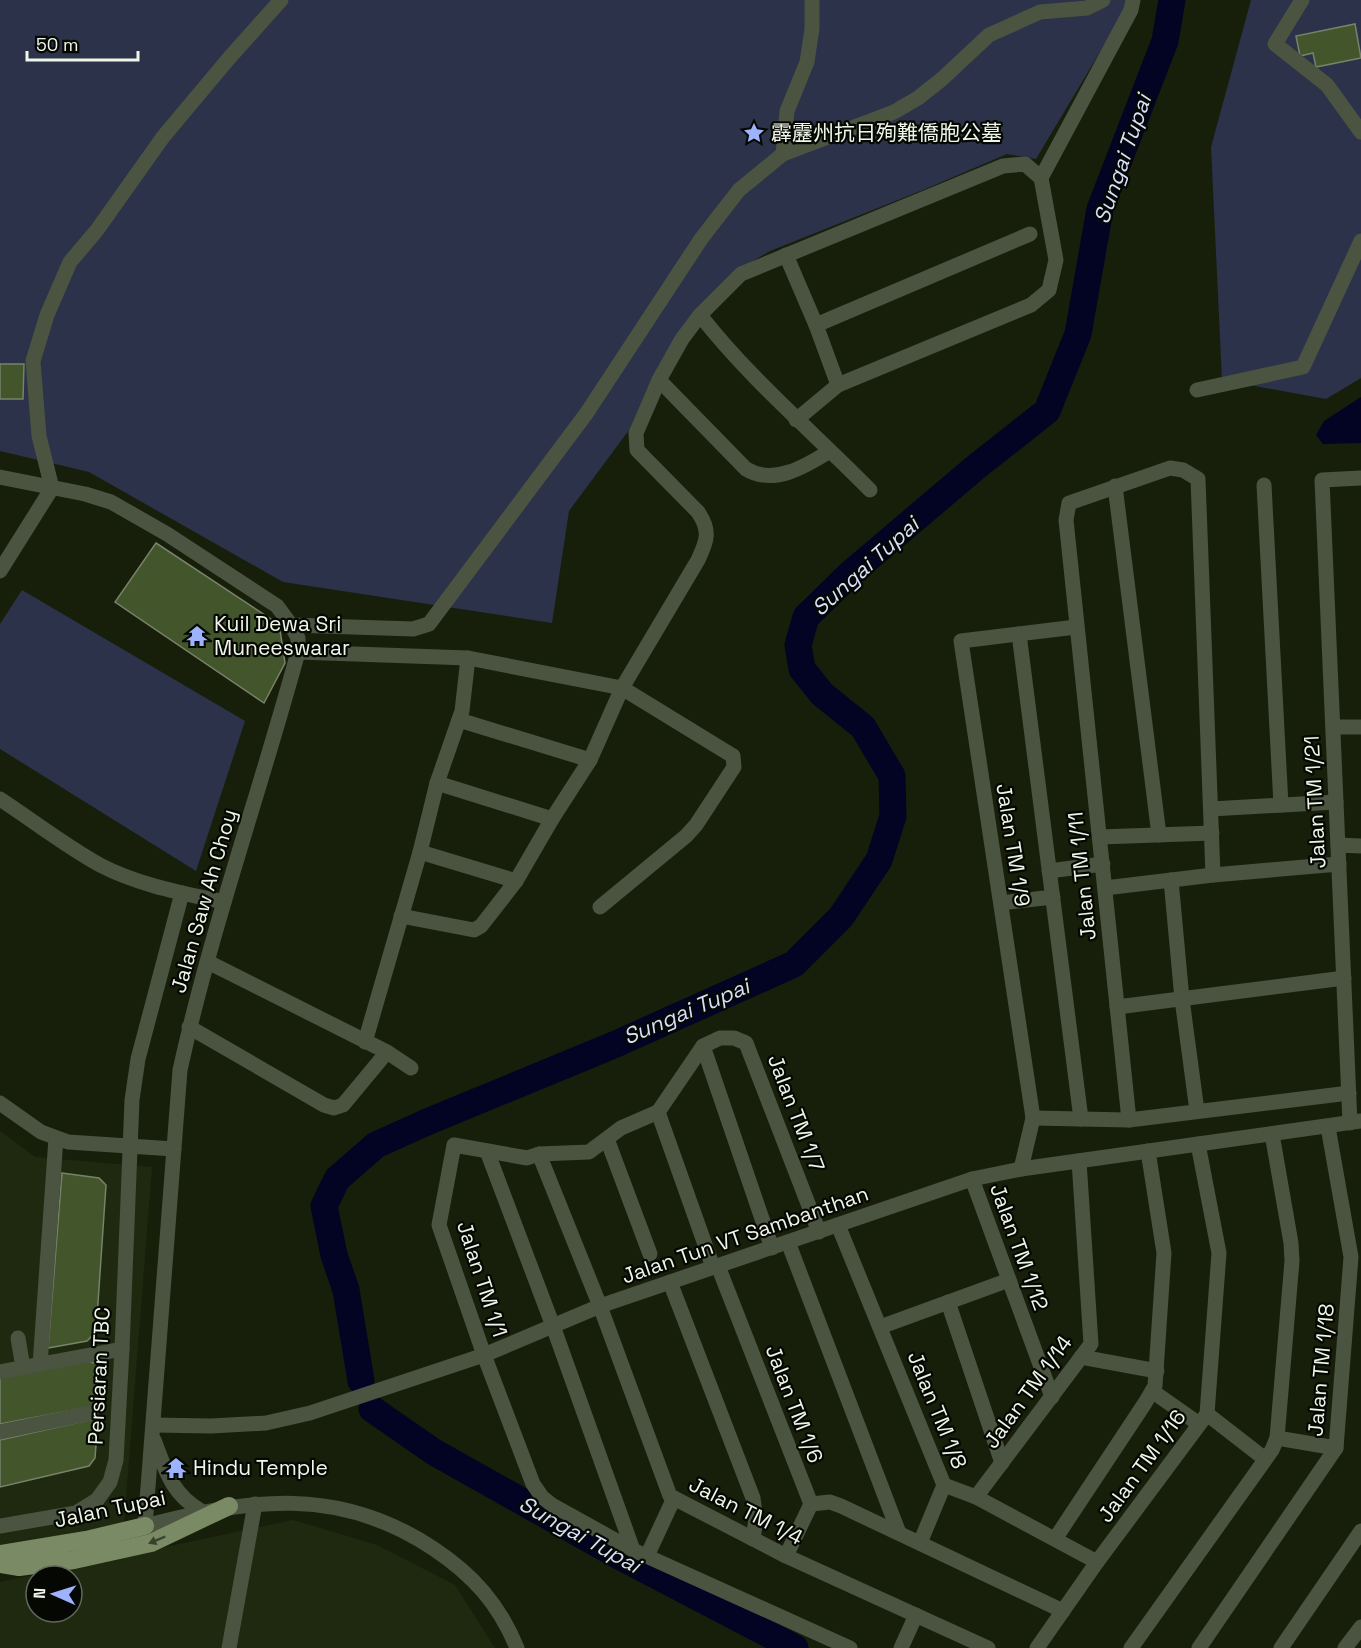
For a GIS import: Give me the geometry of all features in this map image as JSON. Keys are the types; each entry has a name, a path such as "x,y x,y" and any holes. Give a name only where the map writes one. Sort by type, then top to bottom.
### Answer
{"main road":[{"path":"0,1564 19,1567 74,1560 151,1543 229,1506"},
{"name":"Jalan Tupai","path":"0,1554 86,1540 145,1526"}],"street":[{"path":"0,571 52,488 39,436 33,361 46,315 70,262 97,230 163,137 230,57 282,0"},
{"path":"783,154 787,111 807,62 812,29 812,0"},
{"path":"291,625 413,629 429,624 586,414 701,239 738,190 783,154 894,111 918,98 989,35 1040,12 1087,8 1103,0"},
{"path":"1041,178 1131,10 1133,0"},
{"path":"1302,0 1275,44 1327,85 1361,132"},
{"path":"401,916 474,930 482,926 516,881 590,760 622,688 698,560 707,540 704,521 698,512 637,450 636,433 659,380 682,339 700,315 741,274 1003,166 1025,164 1041,178 1056,260 1049,290 1031,305 838,385 796,420"},
{"path":"816,325 1030,234"},
{"path":"1197,390 1303,367 1361,241"},
{"path":"786,255 816,325 838,385"},
{"path":"700,315 714,333 796,420 870,490"},
{"path":"659,380 746,469 754,474 763,476 802,469 830,451"},
{"path":"1159,835 1115,486 1170,468 1183,470 1198,479 1213,875"},
{"path":"0,477 86,494 111,502 167,534 277,606 298,638 298,652 468,658 622,688 733,756 734,767 696,825 686,836 600,907"},
{"name":"Jalan TM 1/21","path":"1355,1122 1349,1093 1322,480 1361,478"},
{"path":"1264,485 1281,805"},
{"name":"Jalan TM 1/11","path":"1115,486 1069,504 1066,520 1129,1120"},
{"name":"Jalan TM 1/9","path":"1021,1169 1034,1118 961,641 1076,627"},
{"path":"1019,634 1082,1119"},
{"name":"Jalan Saw Ah Choy","path":"145,1526 180,1070 189,1027 224,902 298,652"},
{"path":"365,1041 420,852 437,783 459,720 468,658"},
{"path":"459,720 590,760"},
{"path":"1333,727 1361,727"},
{"path":"437,783 552,819"},
{"path":"0,799 100,865 135,879 224,902"},
{"path":"1211,808 1336,802"},
{"path":"1100,837 1212,833"},
{"path":"1338,845 1361,846"},
{"path":"420,852 516,881"},
{"path":"1049,871 1103,864"},
{"path":"1105,888 1213,875 1339,864"},
{"path":"1171,880 1182,999 1197,1112"},
{"name":"Persiaran TBC","path":"0,1526 76,1513 97,1500 110,1482 116,1460 132,1100 138,1059 182,893"},
{"path":"1001,903 1053,897"},
{"path":"208,962 365,1041 411,1068"},
{"path":"1117,1007 1344,978"},
{"path":"189,1027 324,1105 334,1107 343,1105 387,1053"},
{"name":"Jalan TM 1/7","path":"703,1046 720,1038 734,1038 746,1043 819,1232"},
{"path":"487,1151 527,1158 539,1154 589,1152 621,1128 658,1112 703,1046"},
{"path":"703,1046 772,1248"},
{"path":"1034,1118 1129,1120 1349,1093"},
{"path":"0,1103 41,1132 68,1142 174,1149"},
{"name":"Jalan TM 1/6","path":"658,1112 715,1267 811,1504"},
{"name":"Jalan Tun VT Sambanthan","path":"153,1431 210,1425 266,1423 309,1413 484,1355 600,1306 972,1179 1021,1169 1355,1122"},
{"name":"Jalan TM 1/18","path":"1204,1646 1336,1448 1351,1257 1328,1127"},
{"path":"1131,1648 1265,1459 1277,1438 1292,1261 1291,1243 1272,1134"},
{"path":"40,1365 56,1138"},
{"path":"607,1138 650,1254"},
{"name":"Jalan TM 1/16","path":"1037,1648 1097,1562 1203,1419 1219,1252 1198,1144"},
{"name":"Jalan TM 1/1","path":"487,1151 454,1145 439,1226 484,1355 533,1484 542,1497 552,1505 640,1553"},
{"path":"487,1151 640,1553 850,1648"},
{"path":"1055,1539 1152,1391 1157,1371 1164,1253 1148,1151"},
{"name":"Jalan TM 1/4","path":"539,1154 600,1306 670,1496 786,1556 988,1648"},
{"name":"Jalan TM 1/14","path":"976,1497 1091,1344 1079,1161"},
{"name":"Jalan TM 1/12","path":"972,1179 1052,1396"},
{"name":"Jalan TM 1/8","path":"838,1226 944,1485 976,1497 1097,1562"},
{"path":"788,1242 899,1533"},
{"path":"880,1327 1009,1280"},
{"path":"670,1282 753,1498 756,1519 753,1539"},
{"path":"948,1302 1002,1463"},
{"path":"18,1338 23,1368"},
{"path":"0,1371 122,1349"},
{"path":"1081,1358 1157,1371"},
{"path":"1152,1391 1203,1419 1265,1459"},
{"path":"0,1432 91,1413"},
{"path":"153,1431 176,1491 186,1502 201,1511"},
{"path":"1277,1438 1336,1448"},
{"path":"920,1543 944,1485"},
{"path":"640,1553 674,1498"},
{"path":"786,1556 811,1504 830,1502 1063,1611"},
{"name":"Jalan Tupai","path":"145,1526 229,1506 299,1503 339,1507 387,1523 425,1543 458,1565 484,1590 511,1633 517,1648"},
{"path":"229,1648 255,1504"},
{"path":"1281,1648 1361,1531"},
{"path":"901,1648 916,1615"},
{"path":"1345,1648 1361,1627"}],"shaded area":[{"path":"0,0 1131,0 1036,159 1007,154 770,251 731,274 678,333 647,389 629,430 569,511 552,623 283,582 89,472 0,451"},
{"path":"1251,0 1361,0 1361,378 1326,399 1222,380 1211,147"},
{"path":"1361,397 1361,443 1323,444 1316,435 1324,421"},
{"path":"22,590 245,721 196,871 0,749 0,624"},
{"path":"0,1131 35,1157 152,1167 124,1523 0,1547 0,1487 90,1466 95,1458 98,1419 0,1440 0,1424 95,1406 100,1366 0,1376","holes":["62,1173 99,1178 106,1185 96,1332 87,1341 49,1348"]},
{"path":"293,1520 377,1545 455,1585 495,1648 0,1648 0,1582 24,1577 24,1624 84,1624 84,1564"}],"building":[{"path":"1355,24 1361,58 1316,67 1313,53 1300,56 1296,36"},
{"path":"0,364 24,364 23,399 0,399"},
{"path":"156,543 274,621 280,630 285,663 264,703 115,602"},
{"path":"62,1173 99,1178 106,1185 96,1332 87,1341 48,1348"},
{"path":"85,1360 100,1365 95,1406 0,1424 0,1376"},
{"path":"98,1418 95,1458 89,1466 0,1487 0,1440"}],"waterway":[{"name":"Sungai Tupai","path":"361,1381 346,1290 334,1255 324,1206 337,1179 376,1145 616,1044 794,964 841,917 879,860 893,816 892,776 863,727 822,694 802,669 798,645 806,617 851,573 976,467 1047,411 1078,334 1100,209 1165,41 1172,0"},
{"name":"Sungai Tupai","path":"372,1409 434,1452 619,1556 795,1648"}],"place":[{"name":"霹靂州抗日殉難僑胞公墓","path":"754,133"},
{"name":"Kuil Dewa Sri Muneeswarar","path":"197,636"},
{"name":"Hindu Temple","path":"176,1468"}]}
